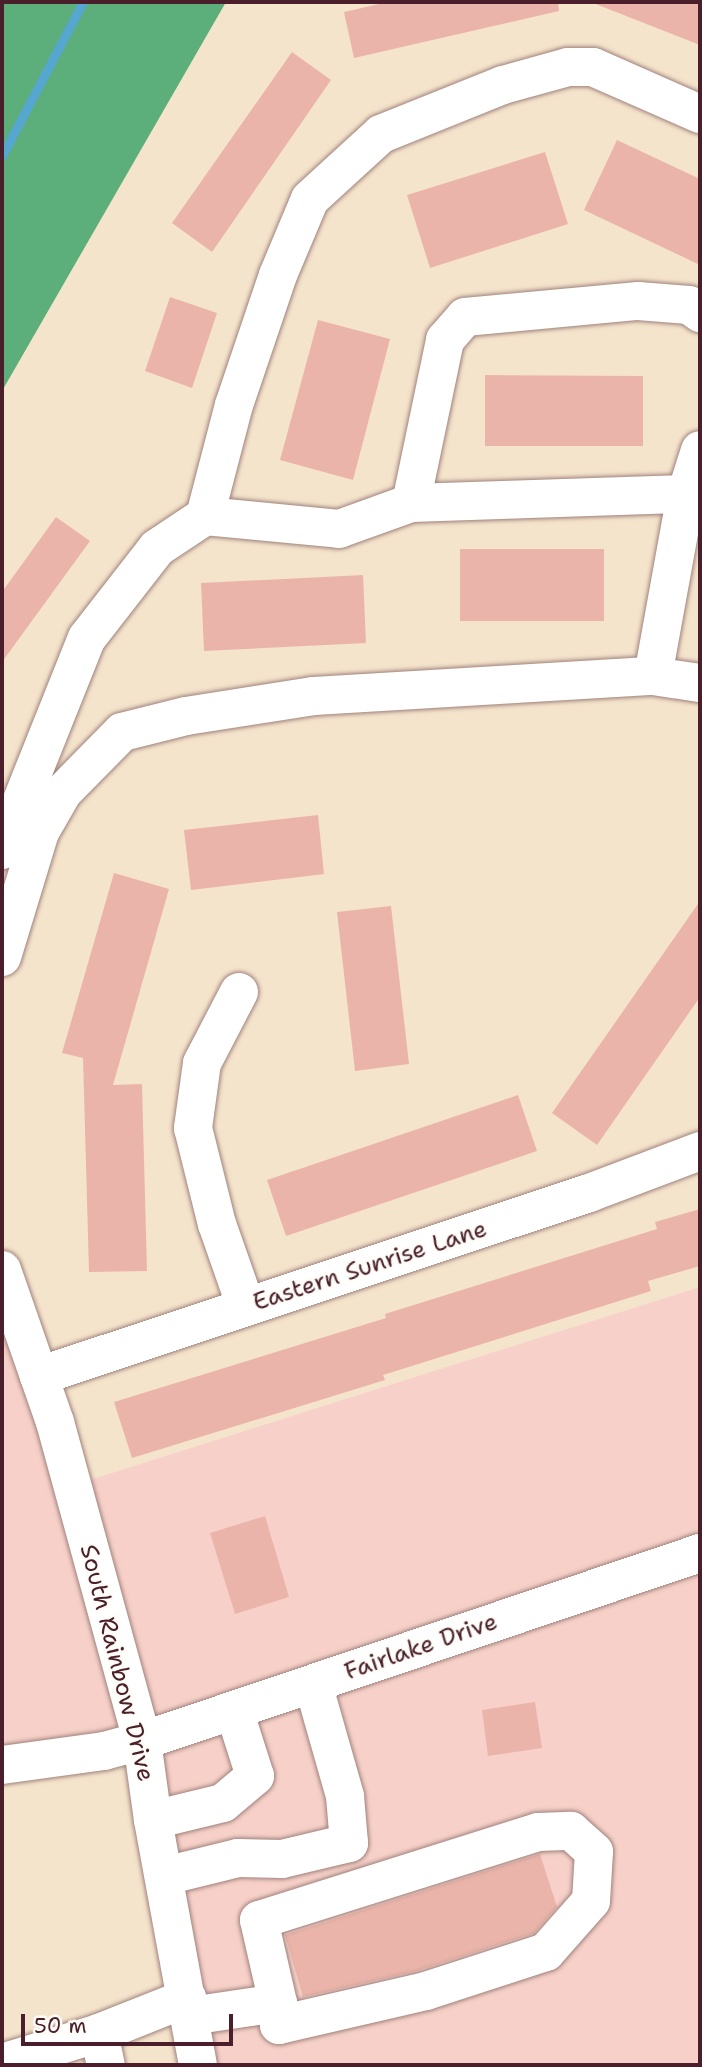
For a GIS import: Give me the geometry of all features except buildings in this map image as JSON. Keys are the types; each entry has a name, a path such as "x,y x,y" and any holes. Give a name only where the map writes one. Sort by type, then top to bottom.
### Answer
{"street":[{"path":"205,516 234,405 278,275 310,199 381,134 503,85 568,67 593,67 700,114"},
{"path":"411,503 445,340 465,317 638,301 689,305 700,313"},
{"path":"653,676 686,494 700,450"},
{"path":"2,957 13,835 87,639 156,548 205,516 339,529 411,503 686,494"},
{"path":"13,835 63,792 122,732 186,716 314,696 653,676 700,683"},
{"path":"240,992 202,1063 193,1128 218,1224 246,1307"},
{"name":"Eastern Sunrise Lane","path":"39,1376 589,1193 700,1151"},
{"name":"South Rainbow Drive","path":"2,1270 55,1422 142,1741 153,1820 198,2065"},
{"name":"Fairlake Drive","path":"2,1765 104,1751 142,1741 700,1553"},
{"path":"165,1876 238,1858 282,1859 349,1843 345,1796 313,1684"},
{"path":"153,1820 223,1803 255,1776 234,1710"},
{"path":"223,1803 238,1858"},
{"path":"571,1831 594,1852 590,1900 546,1952 426,1991 279,2025 278,2003 259,1920 538,1832 571,1831"},
{"path":"2,2063 103,2049 188,2008 278,2003"}],"shaded area":[{"path":"2,1271 77,1484 700,1287 700,2065 182,2065 133,1762 2,1773"}],"green space":[{"path":"2,2 226,2 2,391"}],"waterway":[{"path":"2,156 83,2"}]}
